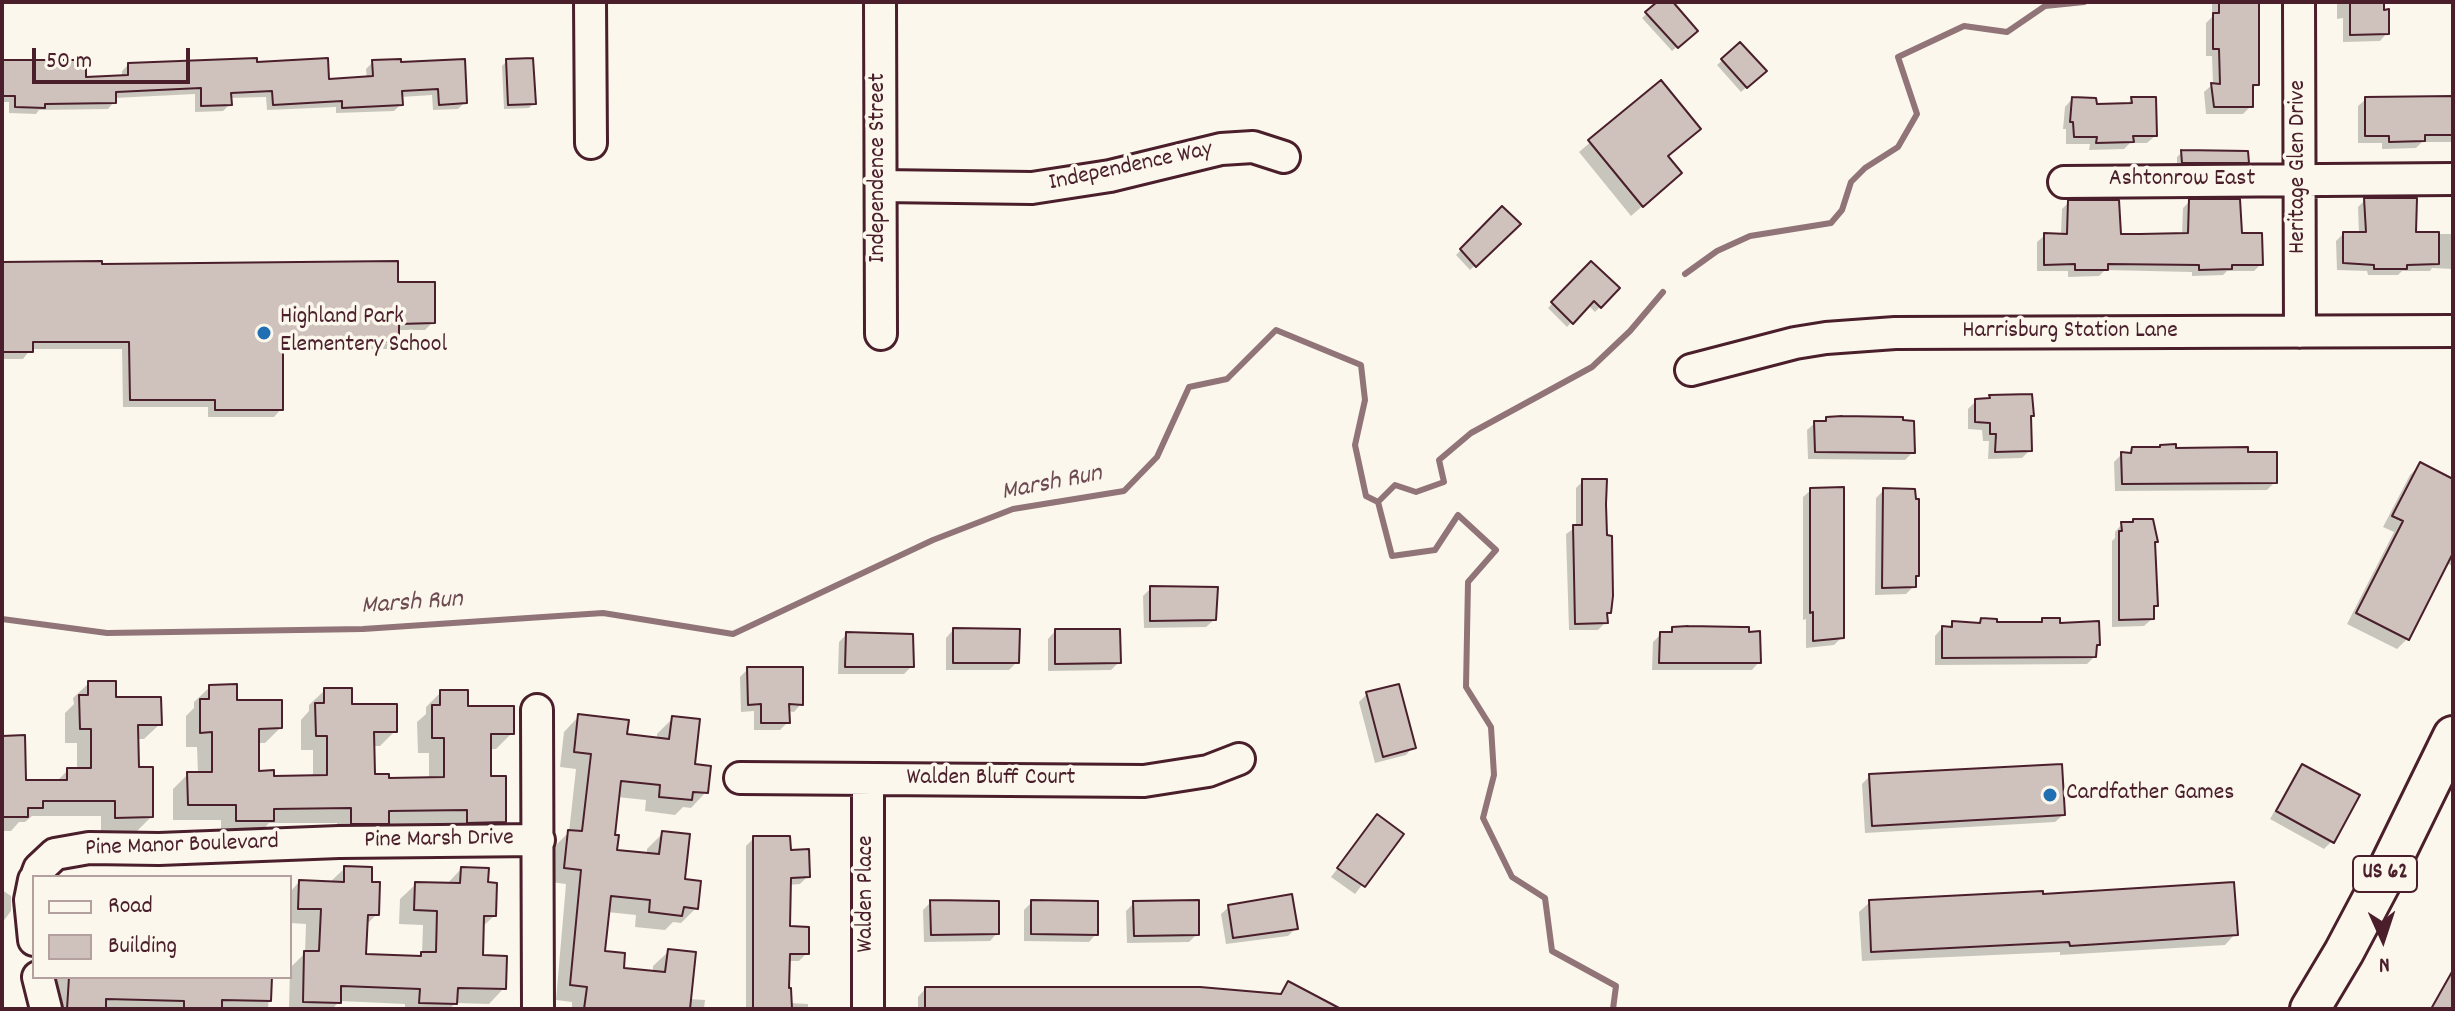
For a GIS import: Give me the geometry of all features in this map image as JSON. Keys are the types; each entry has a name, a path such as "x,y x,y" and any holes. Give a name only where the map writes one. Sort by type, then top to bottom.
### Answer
{"main road":[{"name":"US 62","path":"2310,1009 2389,867 2453,736"}],"street":[{"path":"590,2 591,143"},
{"name":"Independence Street","path":"880,2 881,334"},
{"name":"Heritage Glen Drive","path":"2299,2 2300,332"},
{"name":"Independence Way","path":"881,186 1032,188 1110,176 1221,149 1253,147 1284,157"},
{"name":"Ashtonrow East","path":"2064,182 2453,179"},
{"name":"Harrisburg Station Lane","path":"1691,370 1795,343 1895,333 2453,331"},
{"name":"Pine Marsh Drive","path":"537,710 538,1009"},
{"name":"Walden Bluff Court","path":"740,778 1144,781 1208,771 1239,759"},
{"name":"Walden Place","path":"868,780 868,1009"},
{"name":"Pine Marsh Drive","path":"339,842 539,840"},
{"name":"Pine Manor Boulevard","path":"37,875 55,854 89,848 159,849 339,842"},
{"name":"Pine Manor Boulevard","path":"32,892 32,920"},
{"path":"38,979 46,1009"}],"building":[{"path":"1657,2 1673,2 1698,31 1678,48 1645,12"},
{"path":"2219,2 2259,2 2259,85 2253,85 2253,107 2214,107 2211,83 2220,84 2219,49 2213,49 2213,13 2219,13"},
{"path":"2350,2 2384,2 2384,10 2389,9 2389,34 2350,35"},
{"path":"1740,42 1767,71 1747,88 1721,59"},
{"path":"257,58 257,62 328,58 329,79 373,76 372,60 465,59 467,103 439,105 438,89 402,91 403,105 342,108 342,101 273,105 272,91 231,93 232,105 201,106 201,88 116,92 116,103 45,104 45,108 15,107 15,96 2,96 2,60 86,60 86,77 128,75 128,63"},
{"path":"533,58 536,104 508,105 506,59"},
{"path":"1661,80 1701,129 1668,156 1682,173 1643,207 1588,140"},
{"path":"2453,96 2453,135 2425,135 2425,141 2389,142 2389,136 2365,136 2365,97"},
{"path":"2072,97 2096,98 2097,104 2132,103 2131,97 2156,97 2157,136 2133,136 2134,142 2096,143 2097,137 2074,137 2073,122 2070,122"},
{"path":"2181,150 2248,151 2249,163 2182,163"},
{"path":"2364,198 2417,198 2416,232 2439,232 2439,264 2407,265 2407,269 2374,269 2374,265 2343,263 2343,232 2366,232"},
{"path":"2189,199 2240,199 2242,233 2262,233 2263,265 2232,265 2232,269 2199,270 2199,265 2108,264 2108,270 2075,270 2075,264 2044,265 2044,233 2067,234 2068,200 2119,200 2121,234 2140,234 2188,233"},
{"path":"1502,206 1521,224 1476,267 1460,249"},
{"name":"Highland Park Elementery School","path":"102,261 102,264 398,261 398,282 435,282 435,323 399,324 399,342 283,342 283,410 215,410 215,400 130,400 129,342 33,342 33,352 2,352 2,262"},
{"path":"1591,261 1620,288 1601,308 1594,301 1573,324 1551,302"},
{"path":"2032,394 2032,451 1995,452 1996,434 1990,434 1990,423 1975,422 1975,399 1990,398 1989,395"},
{"path":"1842,416 1903,417 1903,420 1914,421 1915,453 1815,452 1814,421"},
{"path":"2176,444 2176,448 2248,447 2248,452 2277,452 2277,483 2122,484 2121,452 2131,453 2132,447"},
{"path":"2420,462 2453,479 2453,553 2409,640 2356,613 2403,521 2392,516"},
{"path":"1582,479 1607,479 1607,535 1612,536 1613,596 1611,613 1607,613 1608,623 1575,624 1573,525 1582,525"},
{"path":"1844,487 1844,638 1813,641 1813,612 1810,613 1810,488"},
{"path":"1883,488 1915,489 1916,499 1919,499 1919,576 1916,576 1916,587 1882,588"},
{"path":"2133,519 2153,519 2158,542 2155,542 2158,606 2154,606 2154,619 2119,620 2119,531 2122,531 2121,522 2133,522"},
{"path":"1150,586 1218,587 1216,620 1150,621"},
{"path":"1981,618 1997,619 1997,622 2042,622 2042,618 2060,618 2060,623 2099,621 2100,645 2097,645 2096,657 1942,658 1942,626 1952,627 1952,621 1980,623"},
{"path":"1672,627 1749,627 1749,632 1760,631 1761,663 1659,663 1660,632 1672,632"},
{"path":"953,628 1020,629 1019,663 953,663"},
{"path":"1055,629 1120,629 1121,663 1055,664"},
{"path":"846,632 913,634 914,667 845,667"},
{"path":"747,667 803,667 803,705 789,704 790,723 761,723 761,704 748,705"},
{"path":"88,681 116,681 116,697 161,697 162,725 138,725 139,767 153,767 153,817 115,818 115,801 43,801 43,808 28,808 28,817 2,817 2,736 25,735 26,780 67,780 67,768 91,768 91,729 80,729 79,695 88,695"},
{"path":"237,684 237,700 282,700 282,728 259,729 259,771 274,770 274,776 327,775 327,736 316,736 315,703 324,703 324,688 352,688 352,704 397,704 397,732 374,732 375,774 389,774 389,778 444,777 444,738 432,738 432,705 440,705 440,690 468,690 468,706 514,706 514,734 491,734 491,776 506,776 506,822 467,823 467,810 389,811 389,824 351,824 351,808 274,809 274,821 236,821 236,805 188,805 187,772 212,772 212,732 200,733 200,699 209,699 209,685"},
{"path":"1399,684 1416,748 1383,757 1366,692"},
{"path":"578,714 629,720 627,734 669,739 672,716 700,719 695,764 711,766 708,793 693,792 692,800 659,797 660,785 621,781 615,835 619,835 617,850 659,854 662,831 690,834 685,879 701,881 698,909 684,907 682,916 649,912 650,900 611,896 605,951 625,953 624,968 665,972 668,949 696,952 690,1009 584,1009 587,987 570,985 581,870 564,868 568,830 582,831 591,754 574,752"},
{"path":"2062,764 2065,815 1872,826 1869,774"},
{"path":"2302,764 2360,795 2334,843 2276,811"},
{"path":"1377,814 1404,834 1365,887 1337,868"},
{"path":"753,836 790,836 791,850 809,849 810,877 791,878 790,926 809,927 809,954 790,954 792,1009 753,1009"},
{"path":"344,866 372,867 372,882 380,882 379,915 368,915 366,954 421,956 421,952 436,952 437,911 414,910 415,882 460,883 461,867 489,868 488,882 497,883 496,916 484,916 483,955 507,956 506,989 458,988 457,1004 419,1003 420,989 341,986 341,1003 303,1002 304,951 319,951 321,909 298,909 299,880 344,882"},
{"path":"2234,882 2238,935 2070,946 2069,942 1871,952 1869,900 2043,891 2043,894"},
{"path":"1292,894 1298,929 1233,938 1228,905"},
{"path":"930,900 999,901 999,934 931,935"},
{"path":"1031,900 1098,901 1098,935 1031,934"},
{"path":"1199,900 1199,935 1134,936 1133,901"},
{"path":"2453,970 2453,1009 2431,1009"},
{"path":"69,979 272,979 271,1001 222,1000 222,1009 184,1009 184,1001 106,999 106,1009 67,1009"},
{"path":"1288,981 1341,1009 925,1009 925,987 1200,987 1281,994"}],"waterway":[{"path":"1685,274 1717,251 1750,236 1831,223 1842,210 1851,182 1865,168 1898,147 1917,114 1898,57 1964,26 2007,32 2045,6 2084,2"},
{"path":"1378,502 1395,485 1416,492 1444,482 1439,460 1471,433 1592,367 1630,331 1663,292"},
{"name":"Marsh Run","path":"2,619 107,633 363,629 603,613 733,634 933,540 1013,509 1124,491 1157,457 1189,387 1227,379 1276,330 1361,365 1365,400 1355,445 1366,496 1378,502 1392,556 1435,550 1458,515 1496,550 1468,582 1466,687 1491,727 1494,775 1483,818 1512,877 1545,898 1552,951 1616,986 1613,1009"}],"place":[{"name":"Highland Park Elementery School","path":"264,333"},
{"name":"Cardfather Games","path":"2050,795"}]}
